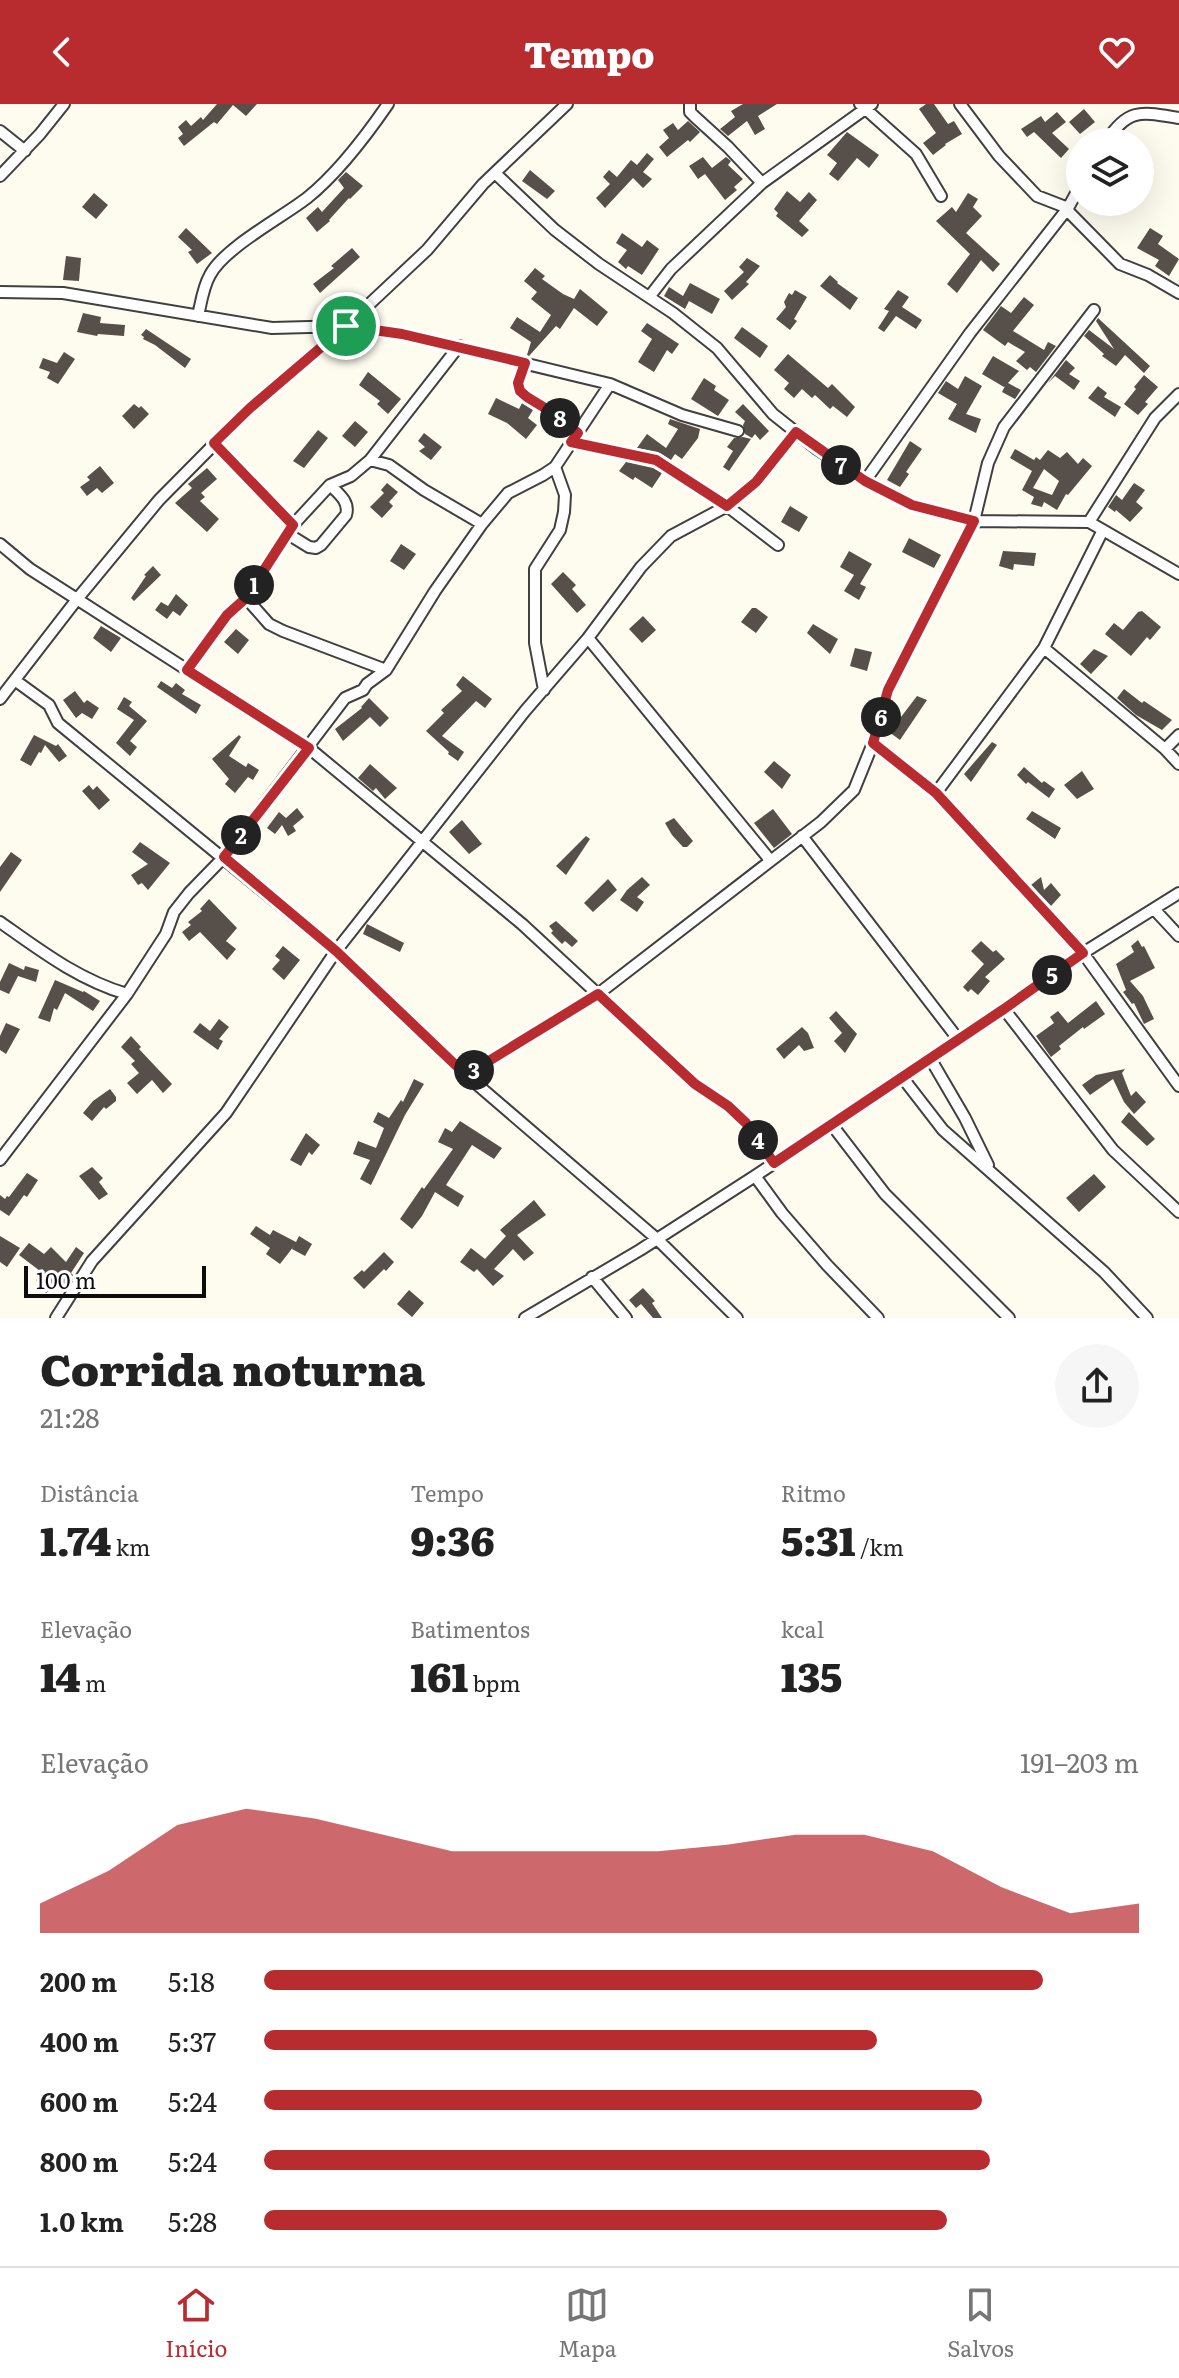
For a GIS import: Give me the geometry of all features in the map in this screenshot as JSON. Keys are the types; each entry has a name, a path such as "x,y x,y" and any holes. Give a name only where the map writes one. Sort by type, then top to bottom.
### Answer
{"street":[{"path":"0,176 64,104"},
{"path":"198,316 212,270 243,242 309,197 344,161 388,104"},
{"path":"0,699 159,500 250,408 346,326 427,250 471,197 567,104"},
{"path":"690,104 690,112 762,183"},
{"path":"865,481 970,333 1066,209 1037,196 999,156 960,104"},
{"path":"650,296 671,269 762,183 866,105 916,154 941,196"},
{"path":"1115,128 1132,115 1150,113 1179,118"},
{"path":"0,131 25,151"},
{"path":"495,173 555,230 599,264 650,296 717,348 773,414 865,481 912,505 974,521 1089,522 1179,574"},
{"path":"1073,216 1120,264 1148,275 1179,293"},
{"path":"0,292 63,293 272,328 346,326 459,346 610,384 682,415 738,431"},
{"path":"466,1075 598,994 821,822 854,790 873,743 888,690 974,521 988,463 1004,427 1094,310"},
{"path":"187,670 227,615 246,598 290,529 330,485 351,476 370,460 459,346"},
{"path":"525,363 518,383 520,391 558,416 574,438 656,460 727,506 778,545"},
{"path":"0,1160 127,994 166,934 174,912 224,857 345,698 363,690 386,670 435,591 508,493 555,467 610,384"},
{"path":"1089,522 1155,418 1179,394"},
{"path":"56,1318 92,1261 226,1113 336,951 588,638 641,567 671,536 727,506 756,482 796,432"},
{"path":"214,443 309,547 321,545 348,510 330,485"},
{"path":"370,460 389,465 482,524"},
{"path":"544,690 535,643 535,569 560,530 564,512 565,495 555,467"},
{"path":"936,793 1044,648 1103,530"},
{"path":"0,544 30,569 309,748 522,924 695,1084 728,1106 746,1123 774,1163"},
{"path":"246,598 269,624 386,670"},
{"path":"588,638 770,860"},
{"path":"1044,648 1179,764"},
{"path":"16,681 49,705 58,723 336,951 466,1075 657,1239 737,1318"},
{"path":"1165,749 1179,735"},
{"path":"873,743 936,793 1083,953 1179,1086"},
{"path":"802,836 958,1039"},
{"path":"525,1318 755,1176 1083,953 1179,893"},
{"path":"1154,909 1179,936"},
{"path":"0,922 61,966 104,987 127,994"},
{"path":"1004,1009 1113,1150 1179,1212"},
{"path":"930,1058 965,1118 990,1170"},
{"path":"902,1077 943,1130 1104,1272 1147,1318"},
{"path":"832,1125 885,1194 1009,1318"},
{"path":"755,1176 827,1265 878,1318"},
{"path":"592,1277 626,1318"}],"building":[{"path":"217,104 257,104 246,116 233,105 217,124 214,122 184,146 178,138 183,134 178,127 186,120 191,126 201,117 203,120"},
{"path":"743,104 777,104 758,116 765,129 755,135 747,121 728,136 720,129 735,117 731,111"},
{"path":"926,104 934,104 948,124 954,121 962,134 933,155 923,143 936,133 919,109"},
{"path":"1084,109 1095,122 1088,128 1074,128 1069,122"},
{"path":"1057,112 1066,122 1052,133 1066,146 1066,152 1061,158 1034,132 1027,137 1021,129 1041,116 1045,122"},
{"path":"688,121 700,132 667,157 659,147 669,138 663,130 673,123 678,130"},
{"path":"847,132 879,155 869,168 857,158 838,181 829,174 837,163 827,155"},
{"path":"647,153 654,159 643,172 652,179 643,188 633,178 605,208 596,198 610,184 603,177 609,170 617,177 631,160 637,165"},
{"path":"703,157 712,168 726,157 731,161 728,165 743,179 734,187 737,190 725,200 705,174 698,179 689,166"},
{"path":"530,170 555,191 547,199 522,181"},
{"path":"346,172 363,186 317,232 306,218 318,207 322,212 344,188 338,180"},
{"path":"787,191 800,202 809,192 817,200 799,221 809,230 802,237 776,216 778,213 774,209"},
{"path":"94,193 108,205 96,219 82,207"},
{"path":"968,193 978,199 973,207 982,216 966,233 1000,264 993,272 981,260 957,293 947,284 970,254 936,221 952,207 956,212"},
{"path":"186,228 212,253 197,264 188,252 192,250 178,237"},
{"path":"1150,228 1163,236 1158,244 1179,259 1169,276 1155,266 1159,260 1137,248"},
{"path":"622,233 642,247 647,240 659,249 642,275 618,262 627,250 616,243"},
{"path":"352,248 360,257 320,293 313,284 334,268 331,266"},
{"path":"66,256 81,258 79,281 63,280"},
{"path":"747,258 760,266 746,282 749,284 732,300 724,291 744,272 739,267"},
{"path":"535,268 545,276 542,279 563,294 574,299 580,289 608,312 597,326 574,308 560,329 556,326 529,356 531,342 510,328 517,317 540,332 551,315 531,299 537,292 524,281"},
{"path":"830,275 858,298 850,310 820,286"},
{"path":"690,283 720,299 712,314 689,301 685,309 664,296 669,287 683,296"},
{"path":"795,290 807,297 790,330 776,319 786,307 784,302 789,293 792,295"},
{"path":"898,290 909,297 902,307 922,320 916,329 896,316 884,332 878,328 889,311 884,309"},
{"path":"1024,297 1034,305 1013,331 1044,350 1048,342 1056,346 1036,372 1030,367 1027,370 1016,361 1025,352 1008,342 1005,346 983,330 1001,306 1011,313"},
{"path":"83,313 101,317 100,323 125,325 124,336 77,332"},
{"path":"1098,318 1150,366 1144,373 1125,355 1116,366 1084,336 1089,330 1114,349 1096,321"},
{"path":"647,323 679,344 672,354 667,350 654,372 638,362 652,339 641,331"},
{"path":"742,327 768,346 760,358 734,338"},
{"path":"146,329 191,359 185,368 143,339 141,335"},
{"path":"64,352 75,359 58,384 47,378 50,372 39,368 43,358 57,363"},
{"path":"788,354 828,388 832,384 855,407 847,417 802,389 794,398 784,389 789,383 774,370"},
{"path":"993,356 1019,371 1008,383 1021,390 1015,399 1002,392 1005,386 982,374"},
{"path":"1066,360 1075,368 1069,374 1080,381 1074,390 1055,376 1048,383"},
{"path":"368,372 401,399 388,414 377,404 380,401 359,385"},
{"path":"1144,375 1158,387 1138,415 1124,404"},
{"path":"965,376 982,386 966,414 981,419 976,433 948,419 957,404 938,393 946,381 958,389"},
{"path":"704,378 716,386 714,390 729,400 718,416 691,399"},
{"path":"1098,386 1107,393 1104,397 1121,407 1115,417 1088,398"},
{"path":"496,398 519,409 522,403 533,410 528,418 537,425 526,439 507,423 488,414"},
{"path":"134,404 149,414 134,429 122,416"},
{"path":"743,404 769,431 760,440 755,434 752,438 745,434 745,421 735,412"},
{"path":"670,419 700,429 698,438 682,459 675,454 671,460 658,452 637,448 647,434 666,448 678,429 668,424"},
{"path":"355,421 368,432 355,447 342,436"},
{"path":"318,430 328,438 304,468 293,461"},
{"path":"424,433 442,447 431,460 419,451 425,447 418,441"},
{"path":"734,438 751,439 729,471 723,467 733,451 727,447"},
{"path":"910,441 922,449 900,487 887,480"},
{"path":"1015,449 1034,460 1036,457 1040,460 1048,450 1060,458 1067,452 1078,464 1083,458 1092,466 1066,494 1057,510 1044,502 1042,507 1031,504 1034,497 1022,490 1032,471 1010,458","holes":["1044,469 1059,481 1052,495 1033,488"]},
{"path":"626,462 662,473 652,488 619,471"},
{"path":"100,466 114,483 102,493 97,488 87,496 80,487 90,480 87,477"},
{"path":"207,468 217,479 201,493 205,497 200,501 219,519 207,532 175,503 192,488 188,484"},
{"path":"387,483 398,492 389,502 393,506 382,518 370,507 384,493 381,490"},
{"path":"1134,483 1145,490 1136,502 1143,508 1130,522 1108,507 1116,495 1122,500"},
{"path":"790,506 808,517 799,532 781,522"},
{"path":"909,538 941,555 934,568 902,552"},
{"path":"401,544 416,554 404,570 390,561"},
{"path":"849,551 872,564 860,584 866,587 859,600 844,591 854,575 840,567"},
{"path":"1003,551 1036,553 1034,566 1014,564 1013,570 999,566"},
{"path":"153,566 161,575 134,601 131,598"},
{"path":"563,572 576,585 572,589 586,605 577,613 551,584"},
{"path":"176,594 188,605 180,616 173,611 167,619 155,610 161,602 168,606"},
{"path":"752,608 768,617 756,633 741,622"},
{"path":"1142,611 1161,627 1150,640 1147,637 1131,656 1105,634 1114,623 1123,630"},
{"path":"643,616 656,630 642,643 629,629"},
{"path":"813,624 838,639 830,654 807,633"},
{"path":"101,626 121,638 111,652 93,638"},
{"path":"236,629 249,640 238,654 224,642"},
{"path":"855,648 872,652 867,671 850,666"},
{"path":"1094,649 1108,656 1091,674 1080,664"},
{"path":"463,676 492,699 485,708 476,701 442,736 464,752 458,761 426,731 444,713 441,710 462,691 456,685"},
{"path":"161,681 172,688 176,683 185,690 182,694 201,705 196,714 157,687"},
{"path":"1124,689 1172,720 1162,730 1136,715 1117,698"},
{"path":"75,691 84,703 87,700 99,708 92,719 82,713 76,718 63,700"},
{"path":"917,696 927,700 900,740 885,729 894,714 901,717"},
{"path":"124,697 132,702 129,706 147,721 130,741 137,747 130,756 116,743 134,720 117,709"},
{"path":"369,698 389,718 380,727 370,717 343,741 335,729 362,708"},
{"path":"34,735 56,746 58,744 67,756 59,762 45,745 31,766 20,760"},
{"path":"239,735 241,737 229,756 246,767 248,763 259,770 253,780 248,777 235,793 225,784 229,779 212,759"},
{"path":"992,742 997,745 971,782 964,774"},
{"path":"774,761 791,775 782,789 764,772"},
{"path":"370,764 397,788 385,799 376,788 373,791 358,778"},
{"path":"1024,767 1042,783 1044,781 1055,789 1049,798 1017,775"},
{"path":"1082,771 1094,789 1077,799 1064,785"},
{"path":"89,785 93,790 97,786 110,800 99,810 82,791"},
{"path":"297,808 304,817 293,826 296,831 288,836 282,825 275,834 267,828 279,812 286,818"},
{"path":"773,809 792,834 774,848 754,823"},
{"path":"1032,811 1061,828 1055,839 1026,819"},
{"path":"674,818 693,841 687,847 683,847 672,835 665,823"},
{"path":"462,820 482,844 469,854 449,832"},
{"path":"586,836 590,839 566,875 556,866"},
{"path":"140,842 170,863 148,890 142,883 138,885 131,875 148,864 132,852"},
{"path":"11,852 22,860 0,892 0,867"},
{"path":"642,877 650,885 637,897 644,902 637,912 620,900"},
{"path":"1041,877 1044,890 1051,883 1061,895 1051,906 1031,885"},
{"path":"608,879 617,890 593,912 584,903"},
{"path":"209,899 237,928 226,941 236,949 227,960 200,932 189,941 182,932 191,925 188,922 202,911 200,909"},
{"path":"556,921 578,941 572,947 565,941 562,944 551,933 553,931 549,926"},
{"path":"367,924 404,943 400,952 363,934"},
{"path":"1138,940 1155,968 1130,981 1143,996 1154,1019 1144,1024 1134,1003 1123,992 1126,990 1116,964 1134,952 1131,946"},
{"path":"981,941 1005,959 985,977 990,981 978,995 963,987 984,964 971,951"},
{"path":"283,946 300,960 284,980 272,969 280,960 275,956"},
{"path":"9,963 24,970 25,966 39,970 36,982 18,976 9,994 0,990 0,982"},
{"path":"55,980 100,1001 93,1011 65,993 57,1010 54,1008 50,1022 38,1018"},
{"path":"1096,1001 1105,1014 1059,1046 1061,1049 1051,1057 1036,1036 1054,1023 1050,1017 1058,1011 1068,1023"},
{"path":"836,1011 857,1034 845,1053 834,1041 842,1033 829,1018"},
{"path":"219,1019 229,1027 219,1039 223,1041 218,1050 193,1032 200,1023 210,1031"},
{"path":"6,1023 20,1029 6,1054 0,1050 0,1036"},
{"path":"802,1027 814,1048 804,1051 799,1045 784,1059 776,1049"},
{"path":"131,1036 172,1084 163,1093 152,1080 137,1094 127,1083 139,1073 131,1064 135,1061 121,1047"},
{"path":"1125,1069 1122,1073 1131,1096 1136,1091 1146,1102 1134,1114 1124,1102 1113,1079 1090,1095 1082,1085 1096,1075"},
{"path":"414,1079 424,1084 405,1115 371,1185 360,1179 370,1160 353,1154 358,1141 376,1148 384,1128 373,1122 378,1112 389,1118 401,1100 403,1102"},
{"path":"110,1089 116,1101 106,1109 104,1107 92,1121 83,1113"},
{"path":"1129,1112 1155,1139 1147,1146 1121,1122"},
{"path":"460,1121 502,1148 494,1159 472,1145 446,1185 464,1196 458,1207 435,1192 412,1229 400,1219 453,1149 438,1142 445,1128 452,1132"},
{"path":"306,1133 320,1145 312,1155 309,1152 301,1166 290,1160"},
{"path":"92,1167 103,1178 99,1182 108,1194 99,1200 79,1176"},
{"path":"27,1173 38,1180 9,1216 0,1210 0,1195 5,1199 9,1197"},
{"path":"1094,1174 1106,1187 1079,1212 1066,1198"},
{"path":"534,1200 546,1215 517,1235 534,1253 524,1261 513,1249 494,1269 504,1276 493,1286 477,1269 474,1272 460,1262 471,1248 485,1259 506,1236 500,1230"},
{"path":"256,1226 270,1235 273,1230 296,1242 299,1236 312,1244 305,1256 292,1249 294,1246 280,1264 266,1254 270,1248 250,1234"},
{"path":"0,1236 20,1248 7,1267 0,1262"},
{"path":"29,1243 44,1254 51,1247 66,1262 76,1247 84,1253 63,1289 57,1285 46,1293 36,1280 44,1274 19,1255"},
{"path":"384,1252 394,1262 364,1289 353,1278 362,1270 364,1272"},
{"path":"643,1288 655,1301 652,1303 662,1318 653,1318 641,1304 636,1308 629,1300"},
{"path":"409,1290 424,1303 412,1317 397,1304"}],"route":[{"path":"346,326 402,334 525,363 518,383 520,391 578,433 571,442 656,460 727,506 756,482 796,432 865,481 912,505 974,521 888,690 873,743 936,793 1083,953 774,1163 746,1123 728,1106 695,1084 598,994 466,1075 336,951 224,857 309,748 187,670 227,615 246,598 293,525 214,443 346,326"}]}
